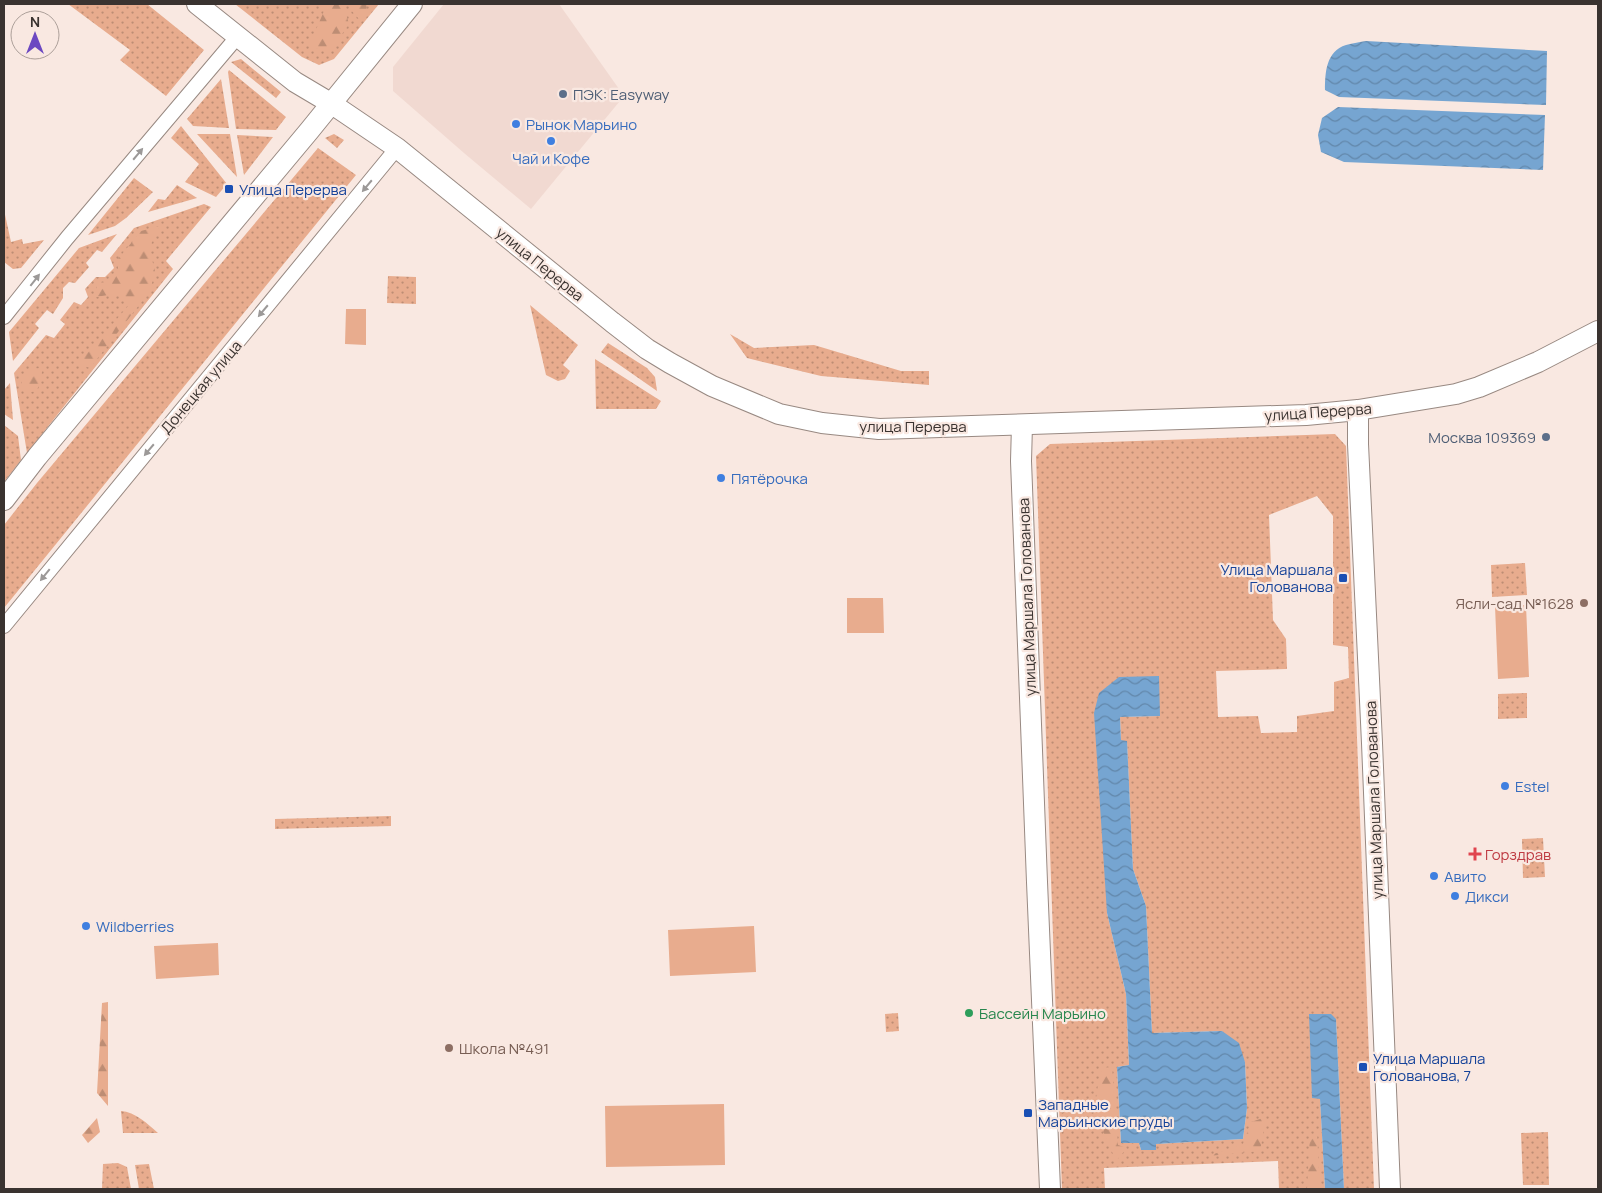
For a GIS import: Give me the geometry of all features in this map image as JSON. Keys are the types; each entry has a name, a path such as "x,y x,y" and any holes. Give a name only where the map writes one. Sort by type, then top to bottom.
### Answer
{"main road":[{"name":"улица Перерва","path":"197,4 295,82 332,104 397,148 612,322 655,354 712,386 778,414 822,424 879,429 1306,415 1358,410 1456,394 1480,387 1538,362 1598,331"},
{"path":"4,500 37,457 332,104 412,4"},
{"name":"улица Маршала Голованова","path":"1358,410 1390,1189"},
{"name":"улица Маршала Голованова","path":"1022,425 1021,461 1050,1189"}],"street":[{"path":"4,317 67,238 238,36"},
{"name":"Донецкая улица","path":"4,626 397,148"}],"shaded area":[{"name":"Рынок Марьино","path":"444,4 559,4 624,96 531,209 393,91 393,67"}],"green space":[{"path":"68,4 147,4 204,50 166,96 120,60 130,50"},
{"path":"235,4 379,4 334,59 319,65 302,57"},
{"path":"327,4 343,4 349,24 329,53 309,46"},
{"path":"350,4 367,4 366,12 359,19 350,9"},
{"path":"241,59 281,92 276,98 231,62"},
{"path":"229,70 286,117 276,130 236,129"},
{"path":"221,79 229,128 193,126 187,119"},
{"path":"181,126 227,184 216,197 185,182 199,164 171,138"},
{"path":"197,134 230,134 237,177"},
{"path":"334,134 344,140 337,148 325,138"},
{"path":"237,135 273,137 244,175"},
{"path":"318,148 356,175 4,608 4,525 37,483"},
{"path":"134,178 153,192 115,226 88,235"},
{"path":"177,185 197,198 148,212 158,199 165,200"},
{"path":"204,204 211,207 166,261 173,269 27,453 14,373 46,335 54,338 65,324 60,320 74,302 81,305 88,297 85,289 96,277 105,277 114,268 110,258 134,228"},
{"path":"4,210 11,242 22,239 23,244 44,240 21,268 13,269 4,262"},
{"path":"160,226 149,248 155,271 150,291 90,368 78,364 129,305 120,293 96,297 97,283 108,282 118,271 118,259 141,231"},
{"path":"117,234 102,252 97,250 86,263 89,267 75,283 69,282 63,288 63,298 53,314 47,310 35,324 39,328 13,361 9,332 79,248"},
{"path":"388,276 416,277 416,304 387,303"},
{"path":"530,305 578,345 563,365 570,371 565,379 558,381 546,375"},
{"path":"346,309 366,309 366,345 345,344"},
{"path":"730,334 754,348 814,345 901,371 929,371 929,385 821,376 747,358"},
{"path":"608,343 647,368 655,377 657,391 601,352"},
{"path":"595,359 661,401 656,409 596,409"},
{"path":"43,368 37,391 24,393 21,379 28,369"},
{"path":"10,383 13,420 4,414 4,390"},
{"path":"4,425 18,436 21,460 4,482"},
{"path":"1335,434 1346,446 1374,1189 1344,1189 1336,1019 1312,1098 1320,1098 1325,1189 1279,1189 1278,1161 1104,1168 1105,1189 1062,1189 1036,456 1050,444","holes":["1317,496 1333,516 1333,645 1348,647 1349,678 1334,682 1334,711 1297,716 1297,732 1261,733 1258,716 1218,717 1216,671 1287,669 1286,639 1273,620 1269,515","1119,677 1160,716 1120,717 1121,741 1127,742 1133,869 1146,906 1152,1033 1222,1031 1245,1062 1247,1108 1243,1139 1156,1144 1155,1150 1141,1150 1139,1143 1121,1143 1117,1067 1129,1065 1126,994 1107,913"]},
{"path":"1525,563 1527,595 1492,597 1491,565"},
{"path":"847,598 883,598 884,633 847,633"},
{"path":"1526,605 1529,677 1498,679 1495,606"},
{"path":"1527,693 1527,718 1498,719 1498,694"},
{"path":"391,816 391,826 275,829 275,819"},
{"path":"1543,838 1545,877 1523,878 1522,839"},
{"path":"754,926 756,972 670,976 668,930"},
{"path":"218,943 219,975 156,979 154,946"},
{"path":"108,1002 108,1106 97,1093 102,1003"},
{"path":"898,1013 899,1031 886,1032 885,1014"},
{"path":"1112,1067 1118,1145 1127,1148 1116,1161 1093,1108 1102,1068"},
{"path":"724,1104 725,1165 606,1167 605,1106"},
{"path":"121,1111 136,1116 158,1133 123,1133"},
{"path":"1266,1117 1260,1151 1208,1156 1243,1144 1251,1122"},
{"path":"97,1118 100,1132 88,1143 82,1135"},
{"path":"1548,1132 1549,1185 1523,1185 1521,1133"},
{"path":"1317,1133 1320,1189 1307,1189 1310,1135"},
{"path":"118,1163 127,1167 131,1189 102,1189 103,1164"},
{"path":"149,1164 154,1189 139,1189 135,1165"}],"water":[{"path":"1366,41 1547,51 1546,105 1339,97 1325,90 1326,70 1334,52 1346,45"},
{"path":"1338,107 1545,115 1543,170 1344,162 1321,152 1318,135 1322,118"},
{"path":"1159,676 1160,716 1120,717 1121,740 1127,741 1133,869 1146,906 1152,1033 1222,1031 1239,1043 1245,1062 1247,1108 1243,1139 1156,1144 1156,1150 1141,1150 1139,1143 1121,1143 1117,1067 1129,1065 1126,994 1107,913 1094,713 1099,693 1119,677"},
{"path":"1309,1014 1331,1014 1336,1019 1344,1189 1325,1189 1320,1099 1312,1098"}],"place":[{"name":"ПЭК: Easyway","path":"563,94"},
{"name":"Рынок Марьино","path":"516,124"},
{"name":"Чай и Кофе","path":"551,141"},
{"name":"Улица Перерва","path":"229,189"},
{"name":"Москва 109369","path":"1546,437"},
{"name":"Пятёрочка","path":"721,478"},
{"name":"Улица Маршала Голованова","path":"1343,578"},
{"name":"Ясли-сад №1628","path":"1584,603"},
{"name":"Estel","path":"1505,786"},
{"name":"Горздрав","path":"1475,854"},
{"name":"Авито","path":"1434,876"},
{"name":"Дикси","path":"1455,896"},
{"name":"Wildberries","path":"86,926"},
{"name":"Бассейн Марьино","path":"969,1013"},
{"name":"Школа №491","path":"449,1048"},
{"name":"Улица Маршала Голованова, 7","path":"1363,1067"},
{"name":"Западные Марьинские пруды","path":"1028,1113"}]}
